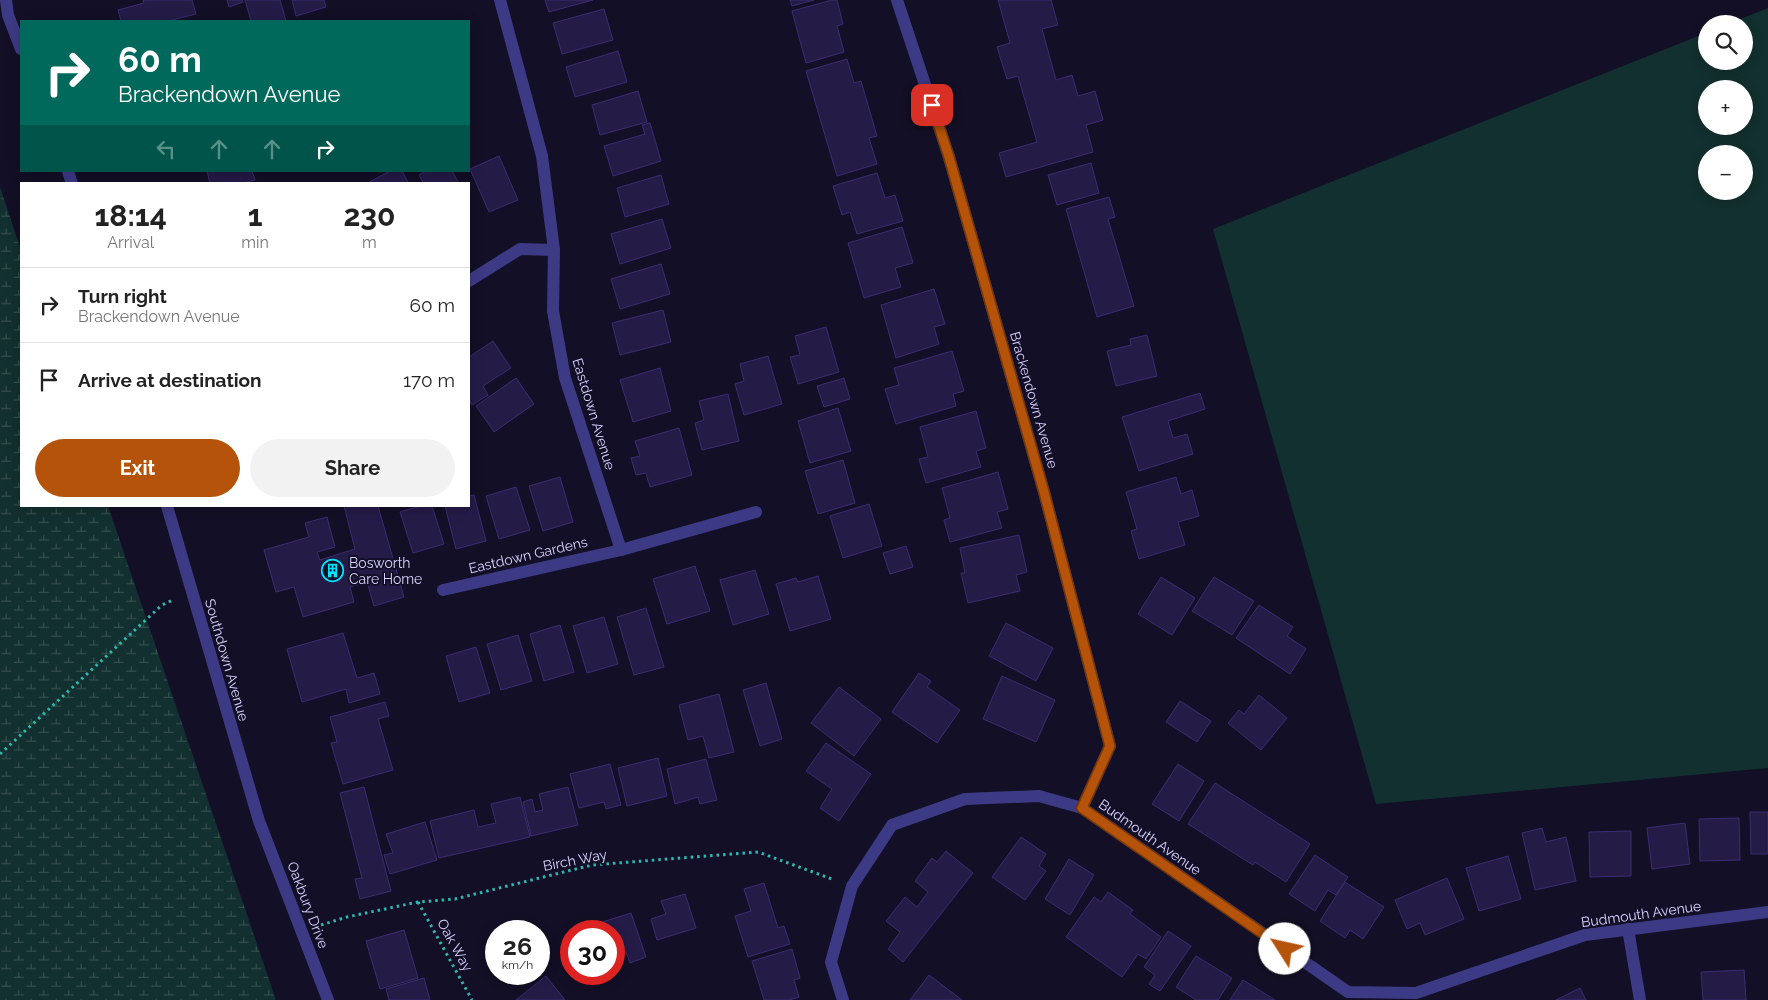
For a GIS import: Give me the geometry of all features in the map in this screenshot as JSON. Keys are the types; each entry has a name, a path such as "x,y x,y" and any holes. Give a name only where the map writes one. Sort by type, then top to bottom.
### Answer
{"street":[{"path":"6,0 8,15 20,46"},
{"name":"Eastdown Avenue","path":"500,0 542,156 554,250 553,311 565,378 621,550"},
{"name":"Brackendown Avenue","path":"897,0 952,167 1044,492 1110,746 1082,808"},
{"path":"470,280 520,249 554,250"},
{"name":"Southdown Avenue","path":"167,507 259,821"},
{"path":"621,550 756,512"},
{"name":"Eastdown Gardens","path":"443,590 621,550"},
{"name":"Budmouth Avenue","path":"843,1000 832,962 852,886 892,825 966,799 1038,796 1082,808 1347,996 1416,994 1585,935 1768,912"},
{"name":"Oakbury Drive","path":"259,821 328,1000"},
{"path":"1628,929 1640,1000"}],"path":[{"path":"0,754 162,605 192,593"},
{"name":"Birch Way","path":"302,930 347,917 418,902 455,899 592,865 758,852 852,886"},
{"name":"Oak Way","path":"418,902 472,1000"}],"green space":[{"path":"1768,8 1768,768 1376,804 1213,229 1698,36 1698,70 1753,70 1753,15 1750,15"},
{"path":"0,187 20,247 20,507 108,507 276,1000 0,1000"}],"building":[{"path":"143,0 192,0 196,14 172,20 121,20 118,10 144,3"},
{"path":"227,0 242,0 243,2 229,7"},
{"path":"245,0 280,0 286,20 251,20"},
{"path":"292,0 324,0 326,7 296,16"},
{"path":"545,0 593,0 549,12"},
{"path":"790,0 814,0 792,6"},
{"path":"837,0 843,24 837,26 844,52 806,63 792,11"},
{"path":"998,0 1051,0 1058,25 1042,29 1056,80 1072,75 1078,96 1095,91 1103,120 1086,125 1093,152 1006,177 999,153 1037,142 1018,76 1007,79 997,47 1010,43"},
{"path":"604,9 613,40 562,54 553,23"},
{"path":"618,51 627,82 575,97 566,67"},
{"path":"847,59 854,83 861,81 877,136 869,138 877,164 837,176 806,71"},
{"path":"638,91 647,122 600,135 592,105"},
{"path":"650,123 661,161 613,176 604,146 645,134 642,125"},
{"path":"499,156 518,200 489,212 470,169"},
{"path":"1091,163 1099,193 1057,205 1048,175"},
{"path":"207,172 252,172 255,180 248,182 210,182"},
{"path":"388,172 403,172 408,182 370,182"},
{"path":"424,172 453,172 458,182 423,182 419,175"},
{"path":"877,173 885,198 895,195 903,221 857,234 850,212 842,215 833,186"},
{"path":"661,175 669,204 625,217 617,188"},
{"path":"1109,197 1115,217 1108,219 1134,306 1097,317 1066,209"},
{"path":"662,219 671,248 620,264 611,234"},
{"path":"902,227 913,263 895,268 901,287 864,298 848,243"},
{"path":"661,264 670,294 620,309 611,279"},
{"path":"934,289 945,324 934,327 939,344 896,358 881,305"},
{"path":"663,310 671,342 620,355 612,323"},
{"path":"826,327 839,372 798,384 790,357 800,355 795,336"},
{"path":"1147,335 1157,376 1116,386 1107,351 1131,345 1130,339"},
{"path":"493,341 511,368 483,386 488,395 472,405 470,402 470,356"},
{"path":"952,351 964,391 953,394 956,406 896,424 885,389 899,385 894,368"},
{"path":"768,356 782,404 744,415 735,384 744,381 740,364"},
{"path":"660,368 671,411 633,422 620,380"},
{"path":"516,378 534,404 494,432 476,406"},
{"path":"844,378 850,399 824,407 817,386"},
{"path":"1200,393 1205,409 1168,421 1173,438 1187,434 1193,454 1139,471 1122,417"},
{"path":"728,394 739,441 702,450 695,423 704,420 699,401"},
{"path":"838,408 851,451 810,463 798,421"},
{"path":"976,411 986,448 976,451 981,467 926,483 919,459 928,457 920,427"},
{"path":"679,428 692,475 650,487 646,473 636,475 631,458 640,456 635,441"},
{"path":"843,460 855,503 818,514 805,471"},
{"path":"998,472 1008,509 997,512 1002,528 950,542 944,520 950,518 942,488"},
{"path":"560,477 573,522 543,531 529,486"},
{"path":"1176,477 1181,494 1192,490 1199,516 1178,522 1185,545 1139,559 1131,531 1137,529 1126,492"},
{"path":"516,487 530,530 499,539 486,496"},
{"path":"474,495 486,541 456,549 445,507 470,507 470,496"},
{"path":"869,504 882,546 843,558 830,516"},
{"name":"Bosworth Care Home","path":"344,507 378,507 404,597 374,606 367,582 350,587 354,602 303,617 294,587 276,592 264,550 309,537 305,523 327,517 335,547 317,552 320,560 355,549"},
{"path":"417,507 432,507 444,544 413,553 400,512"},
{"path":"1019,535 1027,572 1016,575 1020,591 968,603 961,573 965,573 960,548"},
{"path":"906,546 913,567 890,574 883,553"},
{"path":"695,566 710,611 667,624 653,579"},
{"path":"755,570 769,614 733,625 720,580"},
{"path":"818,576 831,619 790,631 776,584 796,578 798,582"},
{"path":"1161,577 1195,598 1172,635 1138,614"},
{"path":"1214,577 1254,601 1232,635 1192,611"},
{"path":"1259,605 1293,627 1287,636 1306,649 1290,674 1236,638"},
{"path":"646,608 664,667 634,675 617,617"},
{"path":"604,617 618,664 587,673 573,626"},
{"path":"1006,623 1053,648 1036,681 989,656"},
{"path":"560,625 574,672 544,681 530,634"},
{"path":"343,633 357,678 374,673 380,694 349,703 346,689 302,702 287,649"},
{"path":"518,635 532,681 501,690 487,644"},
{"path":"476,647 490,693 459,702 446,656"},
{"path":"919,673 931,681 927,687 960,710 937,743 892,712"},
{"path":"1002,676 1055,700 1036,742 983,719"},
{"path":"766,683 782,739 760,746 743,690"},
{"path":"839,687 881,719 854,756 811,723"},
{"path":"719,694 734,752 709,758 703,736 688,740 679,705"},
{"path":"1259,695 1287,718 1261,750 1228,723 1239,710 1244,714"},
{"path":"1180,701 1211,721 1197,742 1166,722"},
{"path":"385,702 389,716 378,719 393,770 343,784 331,743 337,742 330,717"},
{"path":"826,743 871,774 839,821 820,808 832,789 806,771"},
{"path":"658,758 667,796 627,806 618,768"},
{"path":"706,759 717,800 700,804 698,797 675,804 667,769"},
{"path":"610,764 621,805 606,809 604,802 579,808 570,774"},
{"path":"1178,764 1204,781 1179,821 1152,804"},
{"path":"1215,783 1310,844 1286,882 1255,862 1253,865 1188,824"},
{"path":"364,787 391,891 360,899 355,879 362,878 340,793"},
{"path":"568,787 578,825 531,836 523,802 532,799 535,812 543,810 539,794"},
{"path":"520,797 530,837 439,858 430,821 474,810 478,827 496,823 491,804"},
{"path":"1750,812 1768,812 1768,854 1751,854"},
{"path":"1739,818 1740,860 1700,861 1699,819"},
{"path":"425,822 437,860 390,874 384,855 393,853 386,834"},
{"path":"1685,823 1690,864 1652,869 1647,828"},
{"path":"1542,828 1546,842 1566,837 1576,881 1535,890 1522,833"},
{"path":"1631,831 1631,876 1590,877 1589,832"},
{"path":"1021,837 1046,854 1039,866 1046,871 1025,900 992,877"},
{"path":"946,851 973,873 903,962 888,949 900,932 886,921 905,897 917,907 928,892 915,881 932,858 937,862"},
{"path":"1315,855 1348,877 1336,895 1328,890 1315,911 1289,894"},
{"path":"1508,856 1521,899 1479,911 1466,868"},
{"path":"1069,859 1094,875 1070,915 1045,899"},
{"path":"1447,878 1464,919 1425,935 1420,923 1407,929 1395,900"},
{"path":"1345,882 1384,907 1363,939 1350,930 1345,938 1320,921"},
{"path":"764,883 778,928 784,926 790,944 748,957 735,916 751,911 744,889"},
{"path":"1108,892 1133,910 1130,914 1161,937 1146,959 1138,954 1122,977 1066,937 1094,897 1101,902"},
{"path":"685,894 696,928 657,940 651,919 666,914 661,901"},
{"path":"631,913 646,957 630,963 625,952 625,920 609,920"},
{"path":"404,930 418,978 380,989 366,941"},
{"path":"1168,931 1191,946 1160,991 1149,984 1155,975 1144,967"},
{"path":"792,949 800,978 794,980 799,997 789,1000 764,1000 752,961"},
{"path":"1196,956 1232,978 1218,1000 1196,1000 1176,987"},
{"path":"1744,970 1746,1000 1703,1000 1701,972"},
{"path":"929,975 962,1000 910,1000"},
{"path":"424,978 430,1000 389,1000 386,989"},
{"path":"1243,980 1275,1000 1230,1000"},
{"path":"550,981 565,1000 516,1000 535,985 550,985"},
{"path":"1580,988 1586,1000 1556,1000"}],"place":[{"name":"Bosworth Care Home","path":"333,571"}],"route":[{"path":"932,105 949,157 1044,492 1110,746 1082,808 1285,949"}]}
